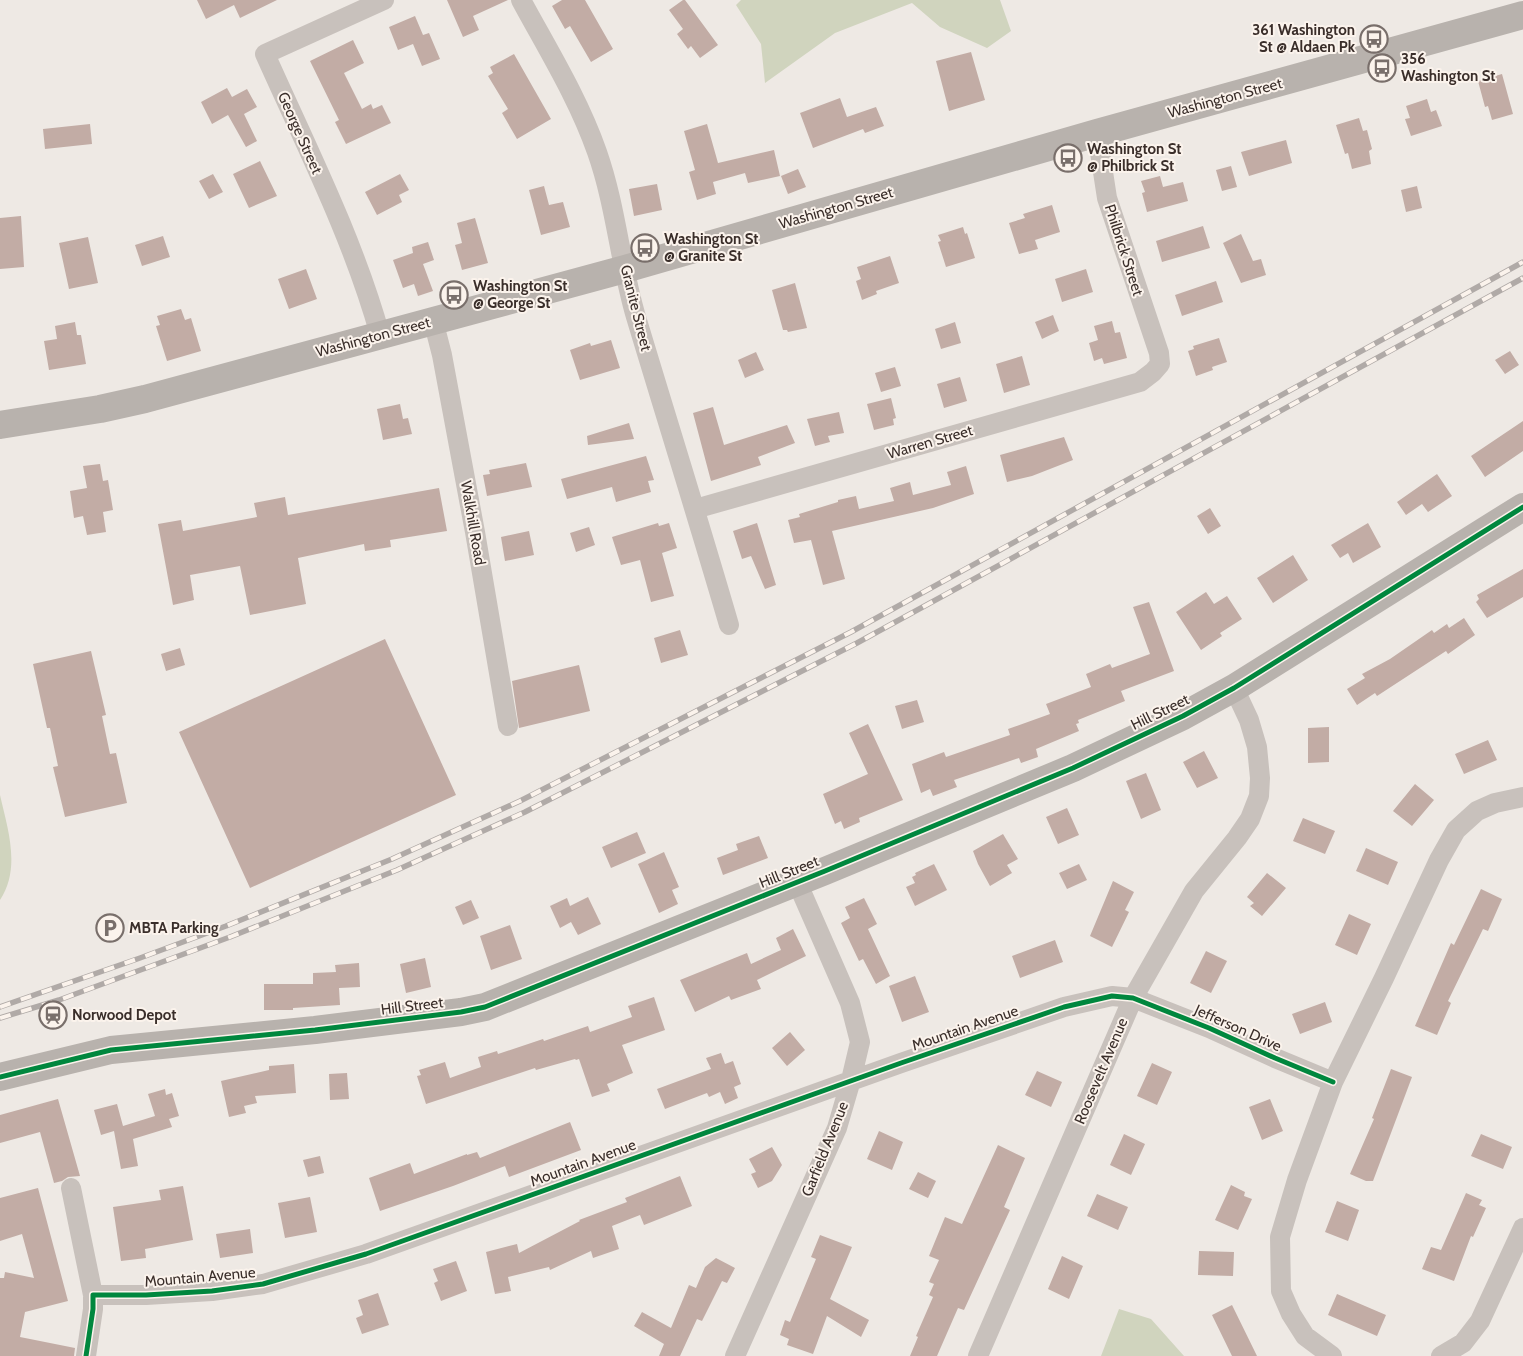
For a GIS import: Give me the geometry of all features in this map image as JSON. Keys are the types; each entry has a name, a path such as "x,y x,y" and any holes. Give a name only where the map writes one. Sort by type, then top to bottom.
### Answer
{"street":[{"name":"George Street","path":"380,335 371,301 339,220 265,54 384,0"},
{"name":"Granite Street","path":"521,0 570,90 586,124 607,186 636,316 729,625"},
{"name":"Washington Street","path":"0,425 145,399 625,268 1097,133 1523,15"},
{"name":"Philbrick Street","path":"1097,133 1107,198 1159,353 1160,364"},
{"name":"Walkhill Road","path":"434,320 473,523 508,726"},
{"name":"Warren Street","path":"695,509 1140,382 1160,364"},
{"name":"Hill Street","path":"0,1077 111,1050 315,1030 461,1012 485,1007 798,882 1073,768 1183,716 1234,688 1523,507"},
{"name":"Roosevelt Avenue","path":"978,1356 1133,998 1194,891 1250,819 1259,796 1260,778 1257,747 1249,720 1234,688"},
{"path":"1332,1356 1305,1336 1291,1314 1282,1291 1280,1237 1297,1180 1333,1082 1439,860 1456,830 1477,811 1495,803 1523,798"},
{"name":"Garfield Avenue","path":"735,1356 837,1128 860,1042 850,1003 798,882"},
{"name":"Mountain Avenue","path":"93,1295 146,1295 212,1291 263,1284 366,1254 851,1080 1064,1007 1112,996 1133,998"},
{"name":"Jefferson Drive","path":"1133,998 1210,1028 1333,1082"},
{"path":"71,1188 93,1295 93,1309 86,1356"},
{"path":"1441,1356 1463,1343 1480,1321 1523,1228"}],"green space":[{"path":"741,0 1000,0 1011,31 987,48 940,27 912,3 835,33 765,83 761,44 736,5"},
{"path":"0,795 9,835 11,862 10,875 0,900"},
{"path":"1119,1309 1151,1319 1184,1356 1101,1356"}],"building":[{"path":"197,0 277,0 240,18 234,5 206,19"},
{"path":"447,0 508,0 473,16 479,30 463,37"},
{"path":"562,0 585,0 613,49 591,62 570,26 565,29 552,6"},
{"path":"685,0 718,45 700,58 691,46 688,49 677,34 683,29 669,10"},
{"path":"415,16 423,35 429,33 440,59 422,66 413,44 398,50 389,27"},
{"path":"353,40 364,63 344,73 362,109 371,104 373,109 382,105 391,123 346,144 335,122 339,120 310,61"},
{"path":"971,52 985,100 949,111 936,61"},
{"path":"514,54 551,119 517,139 502,113 508,109 488,76 493,73 490,67"},
{"path":"1502,74 1513,114 1492,120 1488,106 1485,107 1478,81"},
{"path":"227,88 232,97 247,89 257,107 244,114 257,141 246,147 228,115 212,124 201,102"},
{"path":"840,98 847,117 876,107 884,126 865,133 863,129 813,148 800,113"},
{"path":"1427,99 1431,112 1436,110 1442,126 1411,136 1405,119 1410,118 1406,106"},
{"path":"1359,118 1363,131 1367,130 1372,149 1369,151 1371,164 1352,169 1348,153 1345,154 1336,125"},
{"path":"90,124 92,144 45,149 43,129"},
{"path":"707,124 718,163 774,150 780,176 748,183 745,173 713,182 716,194 697,200 689,172 695,170 684,131"},
{"path":"1286,140 1292,163 1249,176 1241,152"},
{"path":"260,161 277,196 249,208 233,174"},
{"path":"1231,166 1237,187 1222,191 1216,170"},
{"path":"798,169 806,187 788,194 781,176"},
{"path":"213,174 223,192 209,199 199,181"},
{"path":"400,174 409,190 399,195 402,202 377,215 365,192"},
{"path":"1160,176 1163,187 1183,182 1188,201 1147,212 1142,193 1145,192 1141,181"},
{"path":"657,184 662,210 634,216 629,189"},
{"path":"544,186 549,205 563,202 570,227 541,235 529,190"},
{"path":"1417,186 1422,208 1406,212 1401,190"},
{"path":"1052,205 1060,232 1035,240 1038,249 1019,254 1009,223 1025,218 1023,214"},
{"path":"21,216 24,267 0,269 0,218"},
{"path":"475,218 488,263 462,270 455,245 462,243 457,223"},
{"path":"1203,226 1210,248 1162,262 1156,241"},
{"path":"963,227 965,234 967,233 975,258 946,267 938,242 941,241 938,235"},
{"path":"1241,234 1253,261 1261,259 1266,275 1241,283 1223,243"},
{"path":"163,236 170,257 142,266 135,245"},
{"path":"88,237 98,283 69,289 59,243"},
{"path":"428,242 434,260 423,264 433,291 418,296 414,284 403,288 393,260 413,253 412,247"},
{"path":"890,256 899,283 876,291 877,294 862,300 856,281 861,279 857,267"},
{"path":"306,269 317,299 289,309 278,279"},
{"path":"1086,269 1093,292 1062,302 1055,279"},
{"path":"1216,281 1223,302 1182,316 1175,295"},
{"path":"795,283 807,328 788,332 783,330 772,290"},
{"path":"181,309 185,320 191,318 201,351 167,361 156,326 160,325 157,316"},
{"path":"1053,315 1059,331 1042,339 1035,322"},
{"path":"1112,321 1115,333 1120,332 1127,358 1104,364 1102,358 1094,361 1089,343 1098,340 1094,326"},
{"path":"75,322 77,335 81,335 86,364 49,370 44,341 57,339 55,326"},
{"path":"955,322 961,343 941,349 935,329"},
{"path":"1219,338 1227,362 1212,367 1213,370 1196,376 1188,351 1194,349 1193,346"},
{"path":"611,340 620,368 580,380 570,350 590,343 591,346"},
{"path":"1510,351 1519,365 1505,374 1495,360"},
{"path":"756,352 764,370 745,378 738,360"},
{"path":"1022,356 1030,385 1004,393 996,364"},
{"path":"895,367 901,386 881,392 875,373"},
{"path":"960,377 967,401 944,408 937,384"},
{"path":"891,398 896,418 893,419 894,425 874,430 867,404"},
{"path":"400,404 403,419 408,418 412,434 383,440 377,409"},
{"path":"713,407 724,445 787,425 795,443 758,457 761,465 711,481 693,413"},
{"path":"839,412 844,433 828,436 830,442 815,446 807,419"},
{"path":"1523,421 1523,451 1485,477 1471,456"},
{"path":"629,423 634,439 588,445 587,436"},
{"path":"1064,437 1073,460 1032,476 1007,482 1000,455"},
{"path":"646,456 654,480 648,481 651,492 616,502 612,487 567,499 561,479"},
{"path":"526,463 532,487 487,496 483,475 490,474 489,470"},
{"path":"100,464 103,481 108,480 113,510 103,512 106,532 87,535 83,516 74,518 70,491 87,488 83,466"},
{"path":"966,466 974,494 933,508 832,531 845,579 823,585 811,540 794,543 788,520 800,517 799,514 838,502 838,500 856,496 859,509 894,501 890,488 910,482 913,495 951,485 947,472"},
{"path":"1437,474 1452,496 1428,512 1422,504 1406,515 1397,502"},
{"path":"439,488 447,531 390,540 391,547 365,551 364,544 298,558 306,604 250,615 240,566 190,575 194,600 173,605 158,524 181,520 183,531 257,517 254,503 285,497 288,515"},
{"path":"1210,508 1221,526 1208,534 1197,516"},
{"path":"658,523 659,526 669,523 677,548 662,553 674,596 651,602 640,560 621,565 612,537"},
{"path":"757,523 776,585 765,589 751,556 742,559 733,531"},
{"path":"1368,523 1381,547 1353,563 1348,553 1340,558 1331,545"},
{"path":"589,527 595,545 576,552 570,533"},
{"path":"529,531 534,555 505,561 501,537"},
{"path":"1293,555 1308,580 1273,603 1257,578"},
{"path":"1523,569 1523,597 1487,618 1476,602 1479,599 1477,595"},
{"path":"1206,592 1214,604 1227,596 1242,619 1220,633 1222,636 1201,650 1176,612"},
{"path":"1149,602 1174,671 1121,691 1125,701 1078,720 1079,723 1076,724 1079,731 1036,749 1038,757 1021,763 1019,758 954,780 957,787 933,796 930,789 921,793 912,764 944,752 946,757 1010,735 1008,729 1050,714 1046,704 1091,687 1086,674 1110,664 1112,668 1150,654 1133,607"},
{"path":"1464,618 1475,635 1448,654 1446,651 1377,696 1375,693 1357,705 1347,689 1365,678 1362,674 1390,659 1432,630 1434,633 1447,624 1449,628"},
{"path":"680,630 688,655 661,663 654,638"},
{"path":"385,639 456,795 250,888 179,732"},
{"path":"180,648 185,665 166,671 161,654"},
{"path":"91,651 106,715 102,716 110,754 116,753 127,803 65,817 53,767 58,766 50,728 47,728 33,664"},
{"path":"579,665 590,711 519,728 512,681"},
{"path":"917,700 924,722 902,729 895,706"},
{"path":"868,724 903,800 859,818 860,822 844,829 841,821 835,824 823,794 868,774 849,733"},
{"path":"1329,727 1329,762 1308,763 1308,728"},
{"path":"1488,740 1497,760 1464,774 1455,754"},
{"path":"1204,751 1218,778 1197,788 1183,762"},
{"path":"1146,773 1161,810 1141,819 1126,781"},
{"path":"1415,784 1434,800 1412,826 1393,811"},
{"path":"1067,808 1079,835 1058,844 1046,817"},
{"path":"1303,818 1335,831 1325,854 1293,841"},
{"path":"637,832 646,853 611,868 602,847"},
{"path":"1003,834 1018,859 1007,865 1012,873 990,886 973,851"},
{"path":"759,836 768,858 723,875 717,858 738,850 736,844"},
{"path":"1366,848 1398,862 1388,885 1356,871"},
{"path":"664,852 679,887 672,890 678,904 659,913 638,864"},
{"path":"934,864 947,890 915,906 906,887 915,883 912,877 916,875 915,873"},
{"path":"1079,864 1087,880 1067,889 1059,873"},
{"path":"1267,873 1286,888 1262,916 1250,906 1254,903 1247,897"},
{"path":"1113,881 1134,892 1125,910 1129,912 1112,947 1090,936"},
{"path":"1481,889 1502,899 1488,931 1483,929 1448,1001 1451,1003 1437,1035 1415,1026 1451,943 1454,945"},
{"path":"588,897 601,924 578,935 571,922 560,928 550,906 567,898 570,906"},
{"path":"864,898 877,924 868,929 890,976 876,984 863,959 859,961 841,923 850,918 845,907"},
{"path":"471,900 479,918 463,925 455,907"},
{"path":"1349,914 1371,924 1357,955 1335,945"},
{"path":"510,925 522,959 491,970 480,936"},
{"path":"793,929 806,956 757,980 761,989 731,1000 729,996 695,1012 680,980 747,953 751,964 781,950 776,938"},
{"path":"1055,940 1063,962 1020,978 1012,956"},
{"path":"1206,951 1227,961 1211,993 1190,983"},
{"path":"425,958 431,987 406,993 400,964"},
{"path":"359,963 360,987 339,988 340,1005 293,1008 293,1010 264,1010 264,984 313,984 313,973 336,972 335,965"},
{"path":"915,976 929,1012 902,1022 889,986"},
{"path":"654,997 665,1030 622,1045 633,1073 607,1084 610,1091 592,1097 579,1059 575,1059 536,1070 535,1068 426,1104 417,1076 421,1075 419,1070 445,1062 450,1078 481,1067 478,1057 497,1051 498,1054 588,1026 590,1032 632,1017 628,1006"},
{"path":"1325,1002 1332,1022 1300,1034 1292,1014"},
{"path":"790,1032 805,1050 787,1066 772,1048"},
{"path":"721,1053 725,1064 733,1061 741,1084 734,1087 738,1098 725,1104 720,1092 709,1097 707,1093 665,1109 657,1089 711,1069 706,1058"},
{"path":"1152,1063 1172,1072 1157,1105 1137,1096"},
{"path":"294,1064 296,1093 255,1096 257,1103 244,1106 246,1113 229,1117 221,1081 269,1070 269,1066"},
{"path":"1391,1069 1412,1077 1373,1181 1366,1181 1350,1174 1374,1119 1372,1118"},
{"path":"1037,1071 1062,1082 1051,1107 1025,1095"},
{"path":"347,1073 349,1099 330,1100 329,1074"},
{"path":"165,1089 166,1095 172,1093 179,1116 169,1119 172,1127 133,1139 138,1166 121,1169 114,1131 101,1135 94,1110 117,1104 123,1126 155,1116 148,1094"},
{"path":"58,1099 80,1176 68,1177 54,1183 40,1132 0,1143 0,1115"},
{"path":"1270,1099 1283,1131 1262,1140 1249,1107"},
{"path":"570,1122 581,1150 509,1177 505,1166 380,1211 369,1178 410,1163 414,1174 467,1154 477,1152 480,1158"},
{"path":"879,1131 903,1142 892,1170 867,1159"},
{"path":"1124,1134 1145,1144 1131,1175 1110,1165"},
{"path":"1481,1134 1512,1147 1503,1169 1471,1156"},
{"path":"998,1145 1025,1158 1004,1207 1010,1210 964,1310 958,1308 937,1356 910,1356 918,1337 916,1336 933,1297 929,1295 934,1284 929,1282 939,1260 929,1256 945,1217 962,1224"},
{"path":"772,1147 782,1165 772,1181 758,1188 751,1174 756,1172 749,1159"},
{"path":"320,1156 324,1173 308,1177 303,1160"},
{"path":"918,1172 936,1181 928,1198 909,1189"},
{"path":"680,1176 692,1206 644,1225 640,1215 612,1226 619,1249 593,1258 591,1251 550,1270 549,1267 508,1277 511,1291 495,1294 486,1252 517,1244 519,1253 579,1220 627,1202 625,1198"},
{"path":"1231,1185 1245,1192 1244,1196 1252,1199 1238,1230 1215,1220"},
{"path":"183,1186 193,1240 145,1249 146,1258 121,1261 113,1207 161,1200 159,1190"},
{"path":"38,1188 68,1301 25,1312 20,1337 75,1348 74,1356 0,1356 0,1278 4,1278 5,1272 34,1278 22,1234 0,1241 0,1198"},
{"path":"1466,1193 1482,1200 1479,1205 1486,1208 1473,1237 1471,1236 1454,1281 1422,1269 1431,1247 1441,1250"},
{"path":"1097,1194 1128,1207 1118,1230 1087,1216"},
{"path":"310,1197 317,1232 285,1238 278,1203"},
{"path":"1337,1201 1359,1210 1348,1241 1325,1232"},
{"path":"250,1229 253,1253 220,1258 216,1234"},
{"path":"820,1235 852,1247 830,1299 869,1320 861,1337 827,1316 813,1354 787,1345 789,1339 780,1335 785,1320 790,1322 816,1259 811,1257"},
{"path":"1199,1251 1234,1252 1233,1276 1198,1275"},
{"path":"1062,1256 1083,1266 1069,1299 1048,1289"},
{"path":"716,1258 735,1268 727,1283 722,1281 702,1321 697,1319 680,1356 659,1356 664,1344 634,1326 642,1312 671,1328 689,1285 696,1288 705,1267"},
{"path":"456,1261 467,1291 441,1301 434,1283 438,1281 433,1269"},
{"path":"378,1293 389,1325 362,1334 356,1318 363,1315 358,1300"},
{"path":"1337,1294 1386,1315 1377,1336 1328,1315"},
{"path":"1232,1305 1257,1356 1232,1356 1212,1315"}],"railway":[{"path":"0,1007 226,926 392,859 520,801 851,632 1523,262"},
{"path":"0,1018 59,1000 230,937 397,870 525,812 857,643 1523,278"}],"cycle path":[{"path":"0,1077 111,1050 315,1030 461,1012 485,1007 825,871 1073,768 1183,716 1234,688 1523,507"},
{"path":"86,1356 93,1309 93,1295 146,1295 212,1291 263,1284 366,1254 901,1063 1064,1007 1112,996 1133,998 1209,1028 1333,1082"}],"place":[{"name":"361 Washington St @ Aldaen Pk","path":"1374,39"},
{"name":"356 Washington St","path":"1382,68"},
{"name":"Washington St @ Philbrick St","path":"1068,158"},
{"name":"Washington St @ Granite St","path":"645,248"},
{"name":"Washington St @ George St","path":"454,295"},
{"name":"MBTA Parking","path":"110,928"},
{"name":"Norwood Depot","path":"53,1015"}]}
